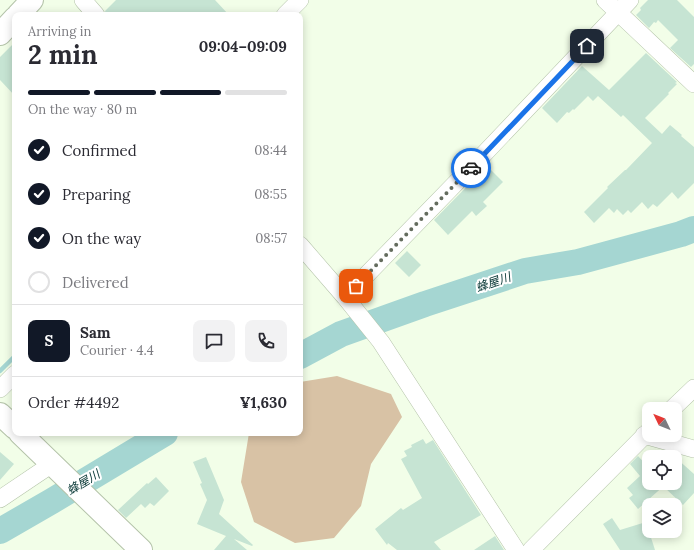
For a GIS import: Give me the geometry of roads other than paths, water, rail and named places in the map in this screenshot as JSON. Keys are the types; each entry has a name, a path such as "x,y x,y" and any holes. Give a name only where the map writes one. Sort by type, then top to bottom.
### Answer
{"main road":[{"path":"21,12 32,0"},
{"path":"0,34 12,21"},
{"path":"0,414 12,425"},
{"path":"23,436 141,550"}],"street":[{"path":"83,0 93,12"},
{"path":"289,12 300,0"},
{"path":"605,0 694,84"},
{"path":"349,302 483,155 630,0"},
{"path":"303,248 381,342 516,550"},
{"path":"0,389 12,377"},
{"path":"679,402 694,388"},
{"path":"531,550 642,438"},
{"path":"673,442 694,449"},
{"path":"0,499 56,467"}],"waterway":[{"name":"蜂屋川","path":"303,354 341,334 525,271 578,262 681,234 694,229"},
{"path":"0,371 12,359"},
{"name":"蜂屋川","path":"0,531 160,436"}]}
